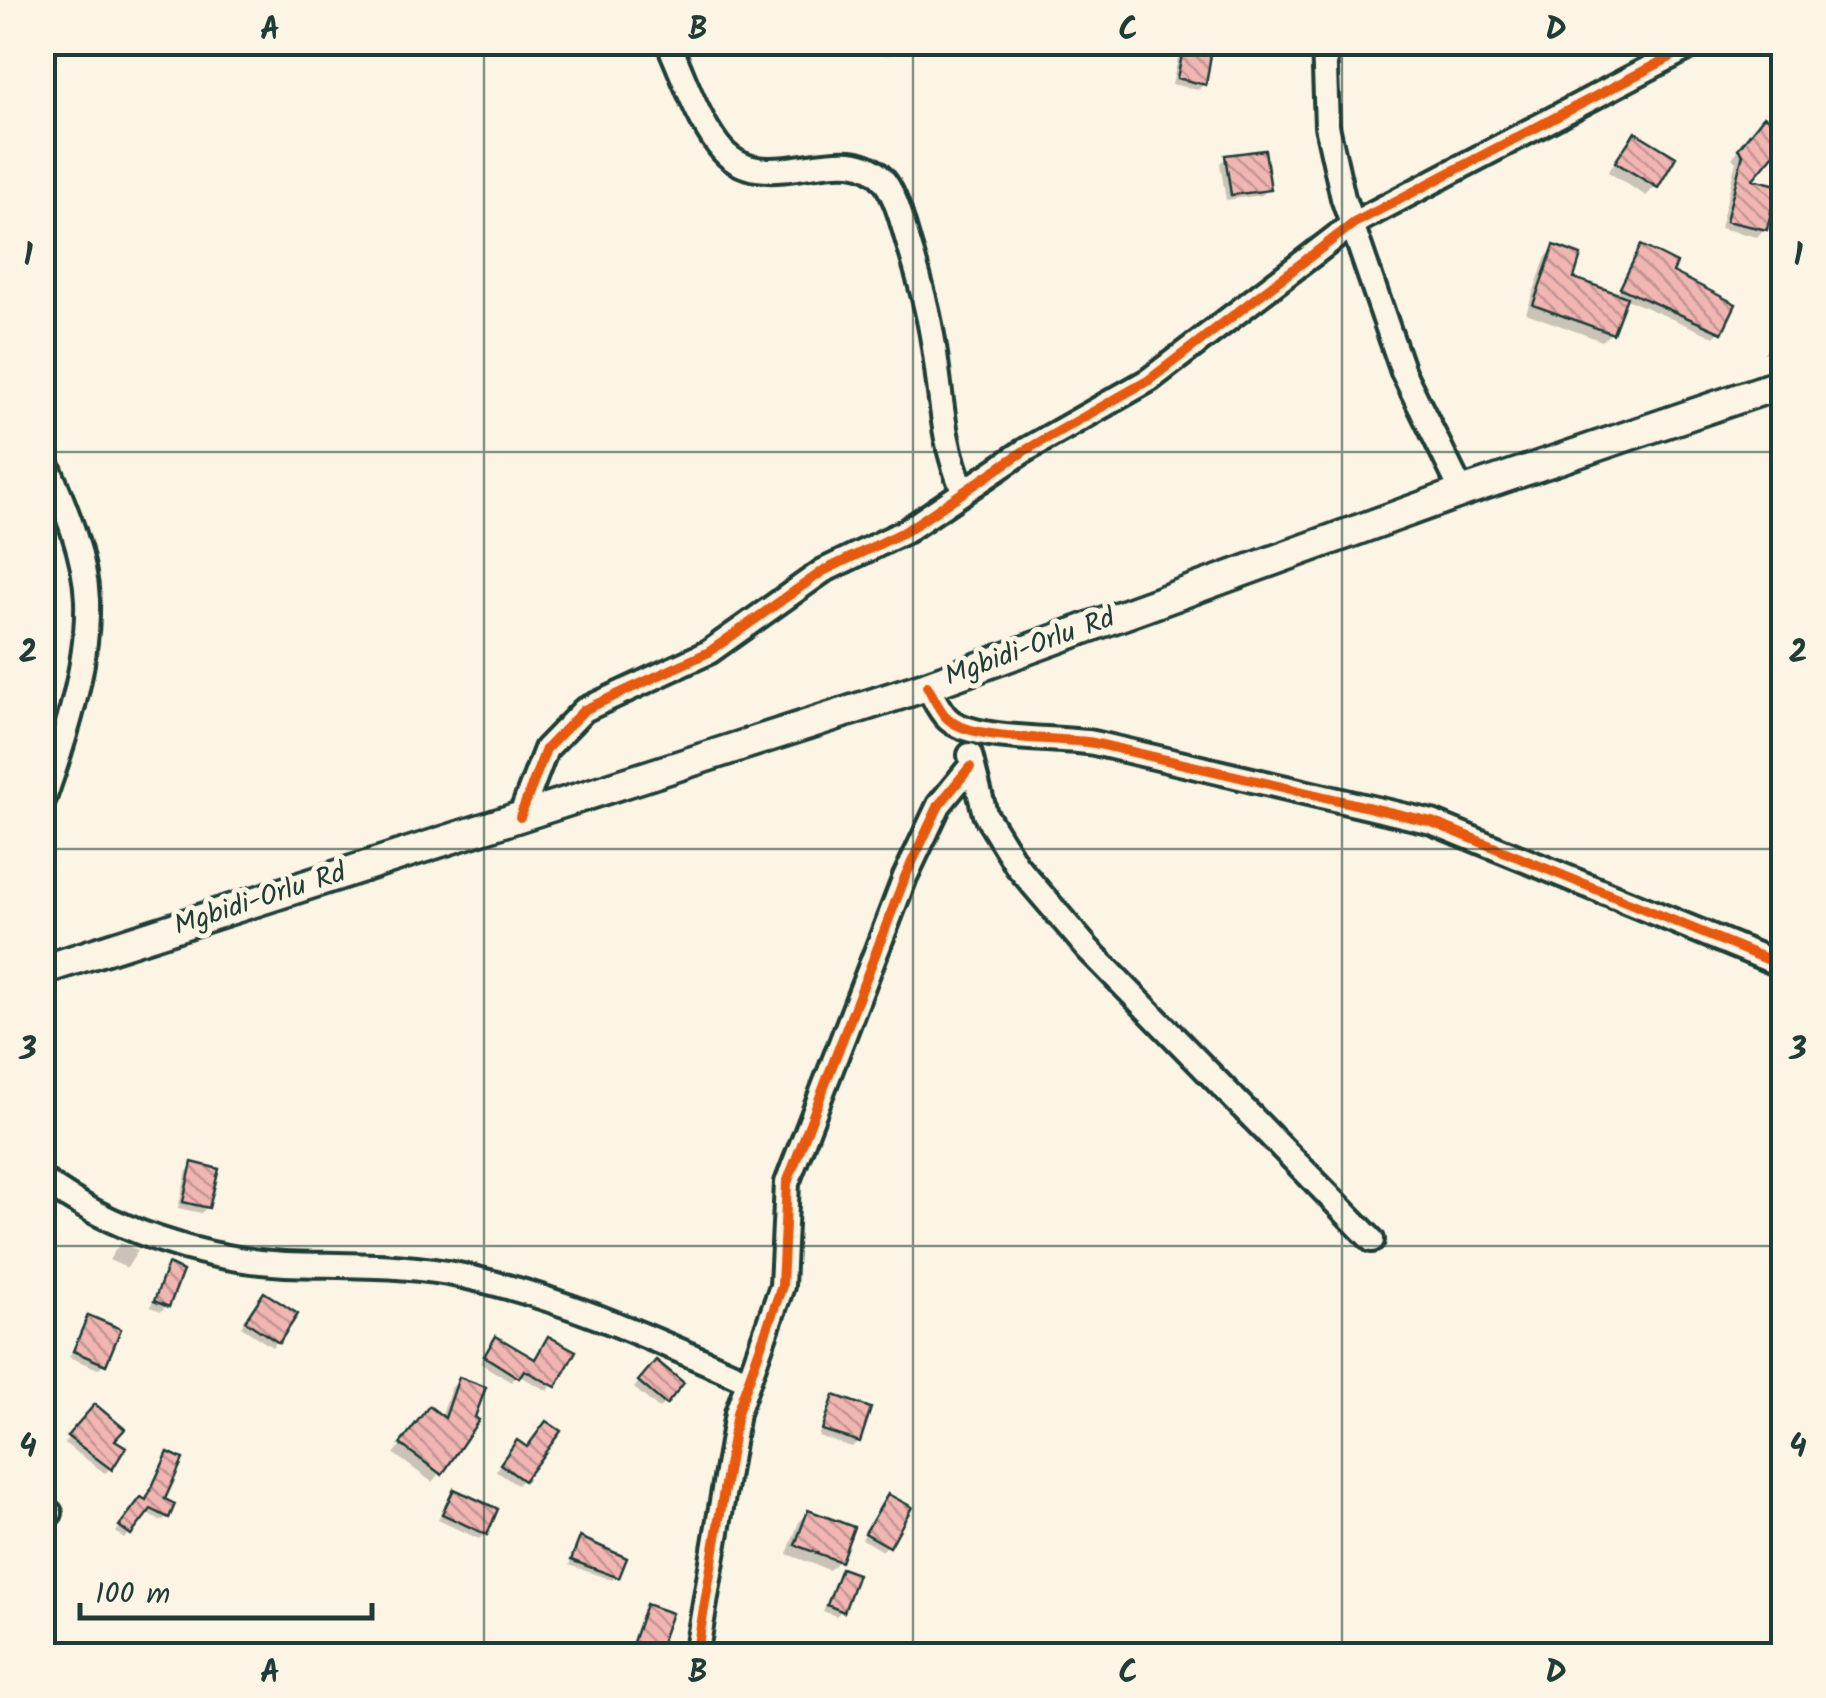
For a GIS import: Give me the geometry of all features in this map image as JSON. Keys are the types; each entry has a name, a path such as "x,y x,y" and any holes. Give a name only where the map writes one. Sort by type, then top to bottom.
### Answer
{"main road":[{"name":"Mgbidi-Orlu Rd","path":"42,970 928,686 1462,492 1784,383"}],"street":[{"path":"668,42 718,146 736,161 758,172 853,162 872,167 887,184 926,301 948,457 963,490"},
{"path":"1324,42 1327,126 1343,198 1404,372 1462,492"},
{"path":"520,817 546,749 584,710 710,652 823,571 906,531 963,490 1149,380 1354,222 1699,42"},
{"path":"42,452 81,558 87,600 83,655 42,804"},
{"path":"928,686 944,717 976,733 1052,736 1094,743 1432,822 1784,966"},
{"path":"976,733 969,748 970,766 985,814 1029,880 1199,1066 1372,1240"},
{"path":"696,1656 737,1413 782,1286 787,1183 905,877 940,805 970,766"},
{"path":"42,1180 99,1214 158,1239 283,1264 348,1262 469,1277 542,1298 747,1380"}],"building":[{"path":"1185,42 1213,42 1206,85 1177,78"},
{"path":"1764,116 1784,131 1784,142 1753,179 1777,185 1767,230 1726,221 1743,154 1738,149"},
{"path":"1635,132 1676,157 1658,188 1615,162"},
{"path":"1265,150 1271,190 1231,195 1225,155"},
{"path":"1554,245 1581,255 1574,278 1627,297 1613,334 1533,305"},
{"path":"1641,245 1677,263 1673,272 1736,304 1722,333 1620,288"},
{"path":"192,1162 219,1169 209,1208 183,1202"},
{"path":"168,1264 183,1271 169,1307 154,1301"},
{"path":"264,1292 298,1314 279,1343 245,1321"},
{"path":"88,1315 121,1329 106,1365 73,1351"},
{"path":"496,1336 535,1359 548,1336 576,1351 556,1387 524,1370 519,1378 484,1356"},
{"path":"656,1360 684,1383 666,1405 638,1381"},
{"path":"459,1377 486,1387 475,1417 479,1420 442,1475 400,1444 429,1406 445,1418"},
{"path":"834,1395 871,1408 860,1442 822,1430"},
{"path":"95,1404 125,1429 115,1440 126,1447 112,1470 67,1436"},
{"path":"546,1421 561,1431 524,1481 500,1464 517,1440 527,1447"},
{"path":"168,1452 183,1459 165,1499 175,1504 169,1518 151,1509 131,1535 119,1526 141,1497 146,1500"},
{"path":"454,1489 498,1509 487,1535 442,1514"},
{"path":"888,1494 912,1507 890,1547 865,1533"},
{"path":"808,1510 854,1527 841,1562 795,1545"},
{"path":"580,1537 627,1558 619,1578 571,1560"},
{"path":"841,1568 858,1574 844,1612 827,1605"},
{"path":"646,1604 672,1613 657,1654 632,1645"}],"cycle path":[{"path":"520,817 546,749 584,710 709,652 823,571 906,531 1024,451 1149,380 1354,223 1699,42"},
{"path":"927,686 945,716 960,726 995,735 1094,743 1432,822 1784,966"},
{"path":"696,1656 737,1413 782,1286 787,1183 905,877 939,805 970,767"}]}
